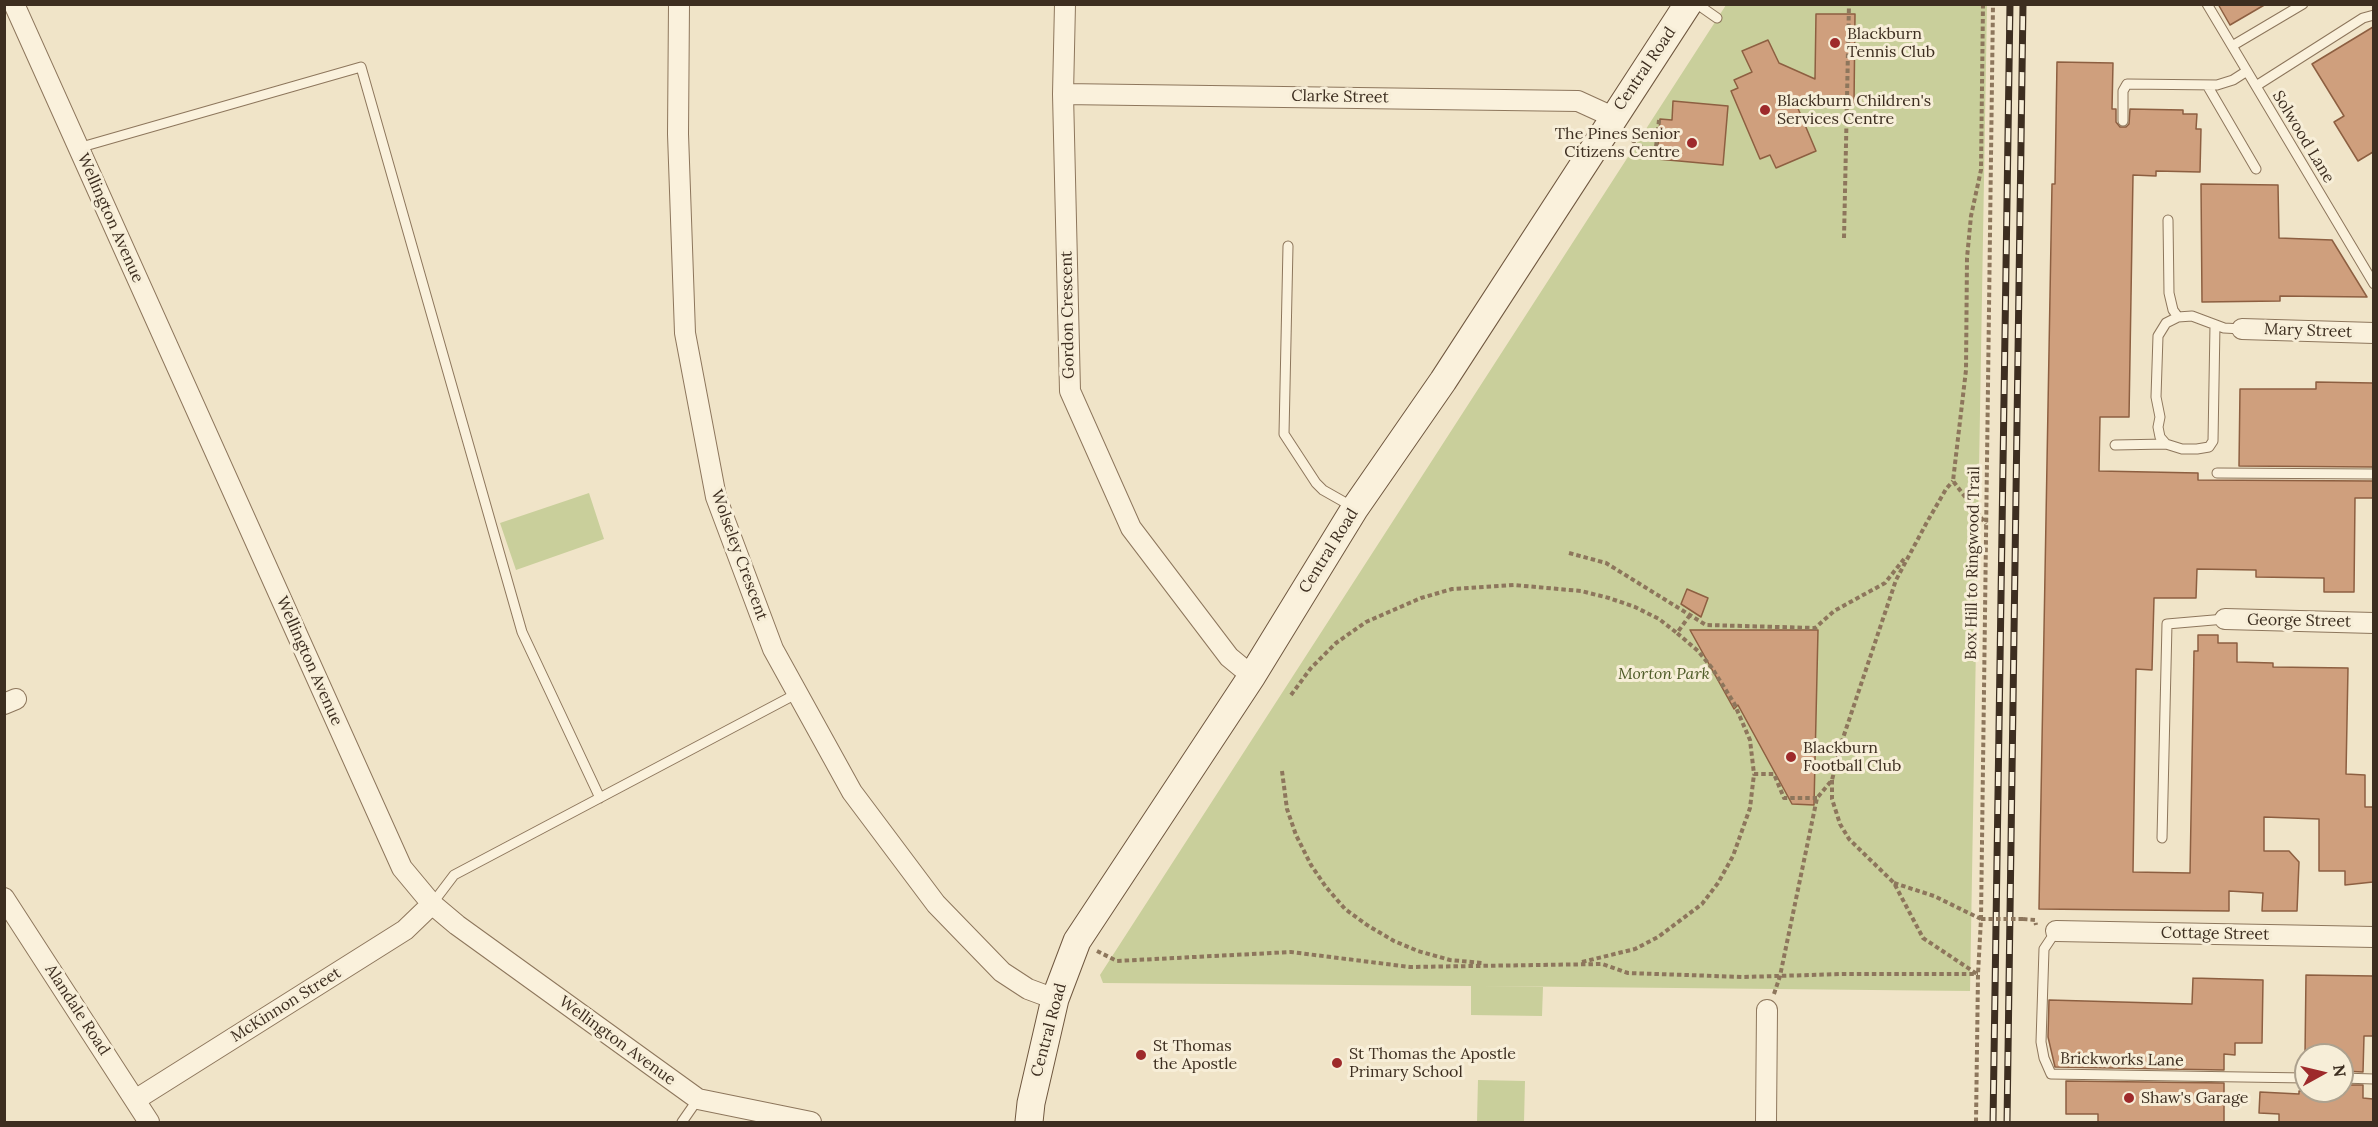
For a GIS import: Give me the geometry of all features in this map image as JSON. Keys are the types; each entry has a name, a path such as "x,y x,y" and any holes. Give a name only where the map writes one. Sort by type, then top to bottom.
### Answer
{"street":[{"name":"Wellington Avenue","path":"14,4 402,867 432,904 467,932 698,1099 811,1122"},
{"name":"Wolseley Crescent","path":"680,4 678,134 685,333 716,497 773,649 852,792 936,904 1002,972 1029,989 1054,999"},
{"name":"Gordon Crescent","path":"1065,4 1063,94 1070,391 1131,528 1229,657 1252,676"},
{"name":"Central Road","path":"1029,1122 1031,1103 1054,999 1077,941 1252,676 1355,508 1443,381 1688,4"},
{"name":"Clarke Street","path":"1063,94 1578,101 1613,117"},
{"name":"Mary Street","path":"2242,329 2373,333"},
{"name":"George Street","path":"2225,620 2373,623"},
{"name":"Alandale Road","path":"4,898 149,1122"},
{"name":"McKinnon Street","path":"135,1100 405,930 432,904"},
{"name":"Cottage Street","path":"2056,931 2373,937"},
{"path":"1766,1122 1767,1010"}],"lane":[{"path":"1697,4 1717,18"},
{"name":"Solwood Lane","path":"2207,4 2373,284"},
{"path":"2232,46 2303,4"},
{"path":"2256,86 2363,18 2373,15"},
{"path":"78,148 362,67 522,632 600,798"},
{"path":"2123,121 2123,92 2127,84 2217,85 2233,80 2247,71"},
{"path":"2207,85 2256,169"},
{"path":"2168,220 2169,293 2173,309 2178,317"},
{"path":"1288,246 1284,434 1316,483 1323,490 1355,508"},
{"path":"2166,444 2160,437 2158,427 2160,417 2156,397 2158,336 2166,323 2178,317 2192,316 2215,325 2242,329"},
{"path":"2115,445 2166,444 2182,449 2209,447 2213,441 2215,325"},
{"path":"2217,473 2373,474"},
{"path":"2162,838 2167,624 2225,620"},
{"path":"432,904 454,875 798,693"},
{"name":"Brickworks Lane","path":"2056,931 2044,949 2041,1042 2044,1058 2051,1074 2294,1078"},
{"path":"2354,1078 2373,1079"},
{"path":"682,1122 698,1099"}],"path":[{"path":"1844,238 1849,4"},
{"path":"1978,974 1923,938 1894,883 1850,839 1840,824 1832,800 1833,780 1842,741 1896,580 1946,489 1953,481 1966,370 1967,258 1971,216 1981,170 1983,4"},
{"name":"Box Hill to Ringwood Trail","path":"1976,1122 1981,919 1993,4"},
{"path":"1632,140 1655,156 1659,120"},
{"path":"1953,481 1986,524"},
{"path":"1569,553 1606,563 1706,625 1815,628 1834,611 1885,583 1917,540"},
{"path":"1291,695 1311,668 1336,643 1366,622 1421,598 1452,589 1514,585 1581,591 1609,597 1659,619 1698,651 1730,695 1750,740 1754,774 1750,808 1733,856 1718,883 1702,903 1658,937 1635,949 1611,956 1565,964"},
{"path":"1677,633 1690,615"},
{"path":"1282,771 1287,809 1296,835 1311,865 1345,909 1366,925 1410,948 1450,960 1537,965"},
{"path":"1754,774 1773,774 1784,798 1817,798"},
{"path":"1767,1010 1780,976 1817,798 1833,780"},
{"path":"1894,883 1934,896 1981,919 2023,919"},
{"path":"1077,941 1118,961 1291,952 1410,967 1602,964 1628,973 1780,976 1978,974"}],"green space":[{"name":"Morton Park","path":"1726,5 1987,5 1970,991 1481,986 1543,987 1542,1016 1471,1015 1471,986 1103,983 1100,975"},
{"path":"589,493 604,539 516,570 500,523"},
{"path":"1478,1080 1525,1081 1524,1122 1477,1122"}],"building":[{"path":"2218,4 2266,4 2230,25"},
{"name":"Blackburn Children's Services Centre","path":"1816,14 1855,14 1854,105 1797,106 1816,151 1776,168 1770,155 1760,159 1731,91 1738,88 1734,80 1752,72 1742,51 1768,40 1779,63 1815,79"},
{"path":"2373,27 2373,152 2358,161 2334,122 2344,116 2312,64"},
{"path":"2057,62 2113,63 2112,109 2116,109 2116,122 2120,127 2126,127 2129,124 2130,109 2183,110 2183,114 2197,114 2196,129 2201,129 2200,172 2156,171 2156,176 2133,175 2129,417 2100,417 2099,471 2198,473 2198,480 2373,481 2373,498 2355,498 2354,592 2324,592 2324,578 2256,577 2256,570 2197,569 2196,598 2154,598 2152,670 2136,669 2133,872 2190,873 2194,651 2198,651 2198,635 2218,635 2218,643 2237,643 2237,662 2273,663 2273,667 2348,668 2346,774 2365,775 2365,807 2373,807 2373,882 2345,885 2345,871 2319,871 2319,819 2264,817 2264,851 2289,851 2299,862 2297,911 2262,911 2263,893 2229,891 2229,911 2039,909 2052,184 2055,184"},
{"name":"The Pines Senior Citizens Centre","path":"1673,101 1728,106 1723,165 1657,159 1660,119 1672,120"},
{"path":"2201,184 2278,185 2279,238 2332,240 2367,297 2280,296 2280,301 2202,302"},
{"path":"2316,382 2373,383 2373,467 2239,466 2240,389 2316,389"},
{"path":"1687,589 1708,598 1701,617 1681,604"},
{"name":"Blackburn Football Club","path":"1690,630 1818,630 1814,805 1792,804 1738,705 1734,709"},
{"path":"2306,975 2373,976 2373,1036 2364,1036 2363,1072 2354,1072 2354,1043 2305,1043"},
{"path":"2193,978 2263,980 2262,1043 2235,1043 2235,1055 2224,1054 2224,1070 2055,1067 2048,1037 2049,1000 2192,1004"},
{"path":"2066,1081 2224,1083 2224,1122 2098,1122 2098,1114 2066,1114"},
{"path":"2354,1085 2363,1085 2363,1098 2373,1099 2373,1122 2279,1122 2279,1114 2259,1113 2260,1092 2294,1094 2294,1103 2354,1103"}],"railway":[{"path":"1993,1122 2010,4"},
{"path":"2007,1122 2023,4"}],"place":[{"name":"Blackburn Tennis Club","path":"1835,43"},
{"name":"Blackburn Children's Services Centre","path":"1765,110"},
{"name":"The Pines Senior Citizens Centre","path":"1692,143"},
{"name":"Blackburn Football Club","path":"1791,757"},
{"name":"St Thomas the Apostle","path":"1141,1055"},
{"name":"St Thomas the Apostle Primary School","path":"1337,1063"},
{"name":"Shaw's Garage","path":"2129,1098"}]}
